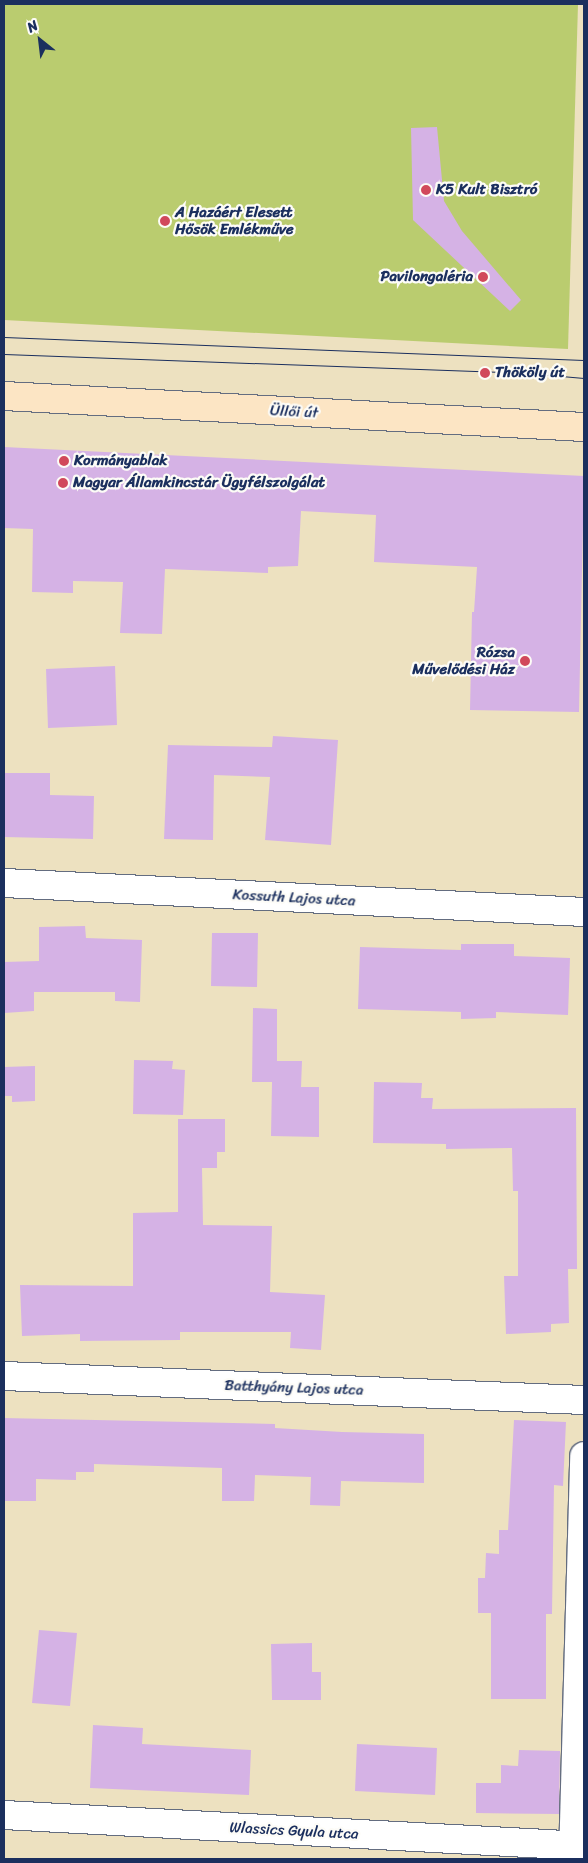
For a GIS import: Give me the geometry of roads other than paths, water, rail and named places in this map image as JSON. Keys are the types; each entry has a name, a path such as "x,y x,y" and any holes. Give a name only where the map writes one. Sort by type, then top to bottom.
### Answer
{"main road":[{"name":"Üllői út","path":"4,396 584,428"}],"street":[{"name":"Kossuth Lajos utca","path":"4,883 584,912"},
{"name":"Batthyány Lajos utca","path":"4,1376 584,1400"},
{"path":"577,1850 584,1456"},
{"name":"Wlassics Gyula utca","path":"4,1816 577,1850"}],"tram line":[{"path":"4,337 584,360"},
{"path":"4,354 527,373 584,378"}],"place":[{"name":"K5 Kult Bisztró","path":"426,190"},
{"name":"A Hazáért Elesett Hősök Emlékműve","path":"165,221"},
{"name":"Pavilongaléria","path":"483,277"},
{"name":"Thököly út","path":"485,373"},
{"name":"Kormányablak","path":"64,461"},
{"name":"Magyar Államkincstár Ügyfélszolgálat","path":"63,483"},
{"name":"Rózsa Művelődési Ház","path":"525,661"}]}
